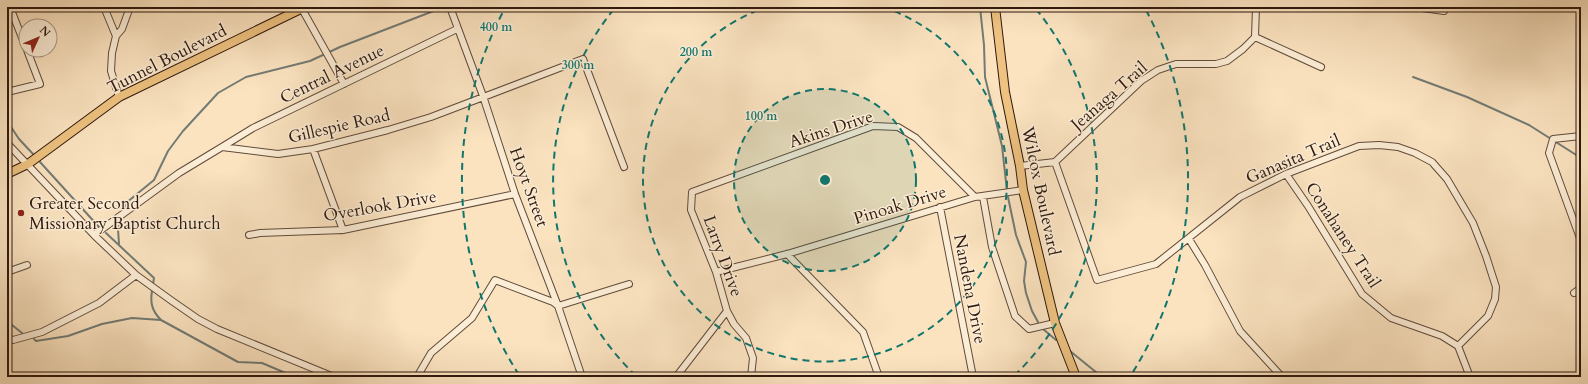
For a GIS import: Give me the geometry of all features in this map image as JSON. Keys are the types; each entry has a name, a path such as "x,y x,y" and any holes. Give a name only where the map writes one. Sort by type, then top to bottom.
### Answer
{"main road":[{"name":"Wilcox Boulevard","path":"995,7 1005,92 1020,166 1023,190 1055,323 1076,377"},
{"name":"Tunnel Boulevard","path":"7,174 28,164 120,97 304,8"}],"street":[{"path":"10,7 18,28"},
{"path":"104,7 116,36"},
{"path":"120,97 111,71 112,53 116,36 122,29 130,7"},
{"name":"Hoyt Street","path":"450,7 483,96 515,194 558,306 582,377"},
{"path":"1256,7 1255,37 1321,67"},
{"path":"1415,7 1444,11"},
{"path":"304,8 344,84"},
{"name":"Central Avenue","path":"222,147 253,128 457,29"},
{"name":"Jeanaga Trail","path":"1055,162 1141,81 1158,70 1176,64 1216,64 1227,61 1243,49 1255,37"},
{"path":"7,92 40,84 30,58"},
{"name":"Gillespie Road","path":"222,147 278,154 313,149 396,128 431,117 583,59 624,167"},
{"name":"Akins Drive","path":"692,210 692,192 873,126 898,127 916,138 975,197"},
{"path":"1581,136 1553,139 1550,153 1581,241"},
{"path":"7,143 94,235 136,275 187,312 217,329 334,377"},
{"name":"Ganasita Trail","path":"1055,162 1097,280 1156,264 1240,197 1286,174 1359,146 1378,145 1398,147 1415,153 1432,162 1447,179 1473,223 1496,287 1495,299 1488,316 1458,346"},
{"path":"94,235 179,173 222,147"},
{"path":"313,149 343,230"},
{"path":"1020,166 1055,162"},
{"name":"Conahaney Trail","path":"1286,174 1308,206 1362,294 1391,318 1442,336 1458,346"},
{"name":"Pinoak Drive","path":"716,272 787,254 975,197 1023,190"},
{"name":"Overlook Drive","path":"249,235 260,233 343,230 515,194"},
{"path":"983,197 992,246 1015,316 1029,329 1055,323"},
{"name":"Nandena Drive","path":"940,207 973,377"},
{"name":"Larry Drive","path":"692,210 716,272 727,311 734,324 746,338 752,358 751,377"},
{"path":"1189,239 1205,265 1240,331 1282,377"},
{"path":"787,254 863,332 879,377"},
{"path":"7,272 27,265"},
{"path":"7,338 13,340 42,332 99,303 136,275"},
{"path":"417,377 432,353 472,318 495,280 554,302 558,306 629,284"},
{"path":"1574,293 1581,288"},
{"name":"Larry Drive","path":"676,377 727,311"},
{"path":"1458,346 1470,377"}],"waterway":[{"path":"125,207 126,203 154,180 168,151 183,131 218,93 246,77 310,61 340,47 444,7"},
{"path":"980,7 984,45 985,77 1002,146 1007,191"},
{"path":"1413,77 1467,97 1529,125 1581,158"},
{"path":"7,121 19,139 33,154"},
{"path":"40,162 99,227"},
{"path":"1008,197 1016,235 1026,262 1024,281 1026,293 1032,311 1038,322"},
{"path":"119,244 118,229 121,221"},
{"path":"106,233 154,278 153,284"},
{"path":"152,291 152,307 161,320 238,362 262,363 295,377"},
{"path":"34,339 36,341 68,336 102,324 132,318 161,320"},
{"path":"7,321 22,333"},
{"path":"1043,329 1056,340"},
{"path":"1070,351 1102,377"}],"place":[{"name":"Greater Second Missionary Baptist Church","path":"21,213"}]}
